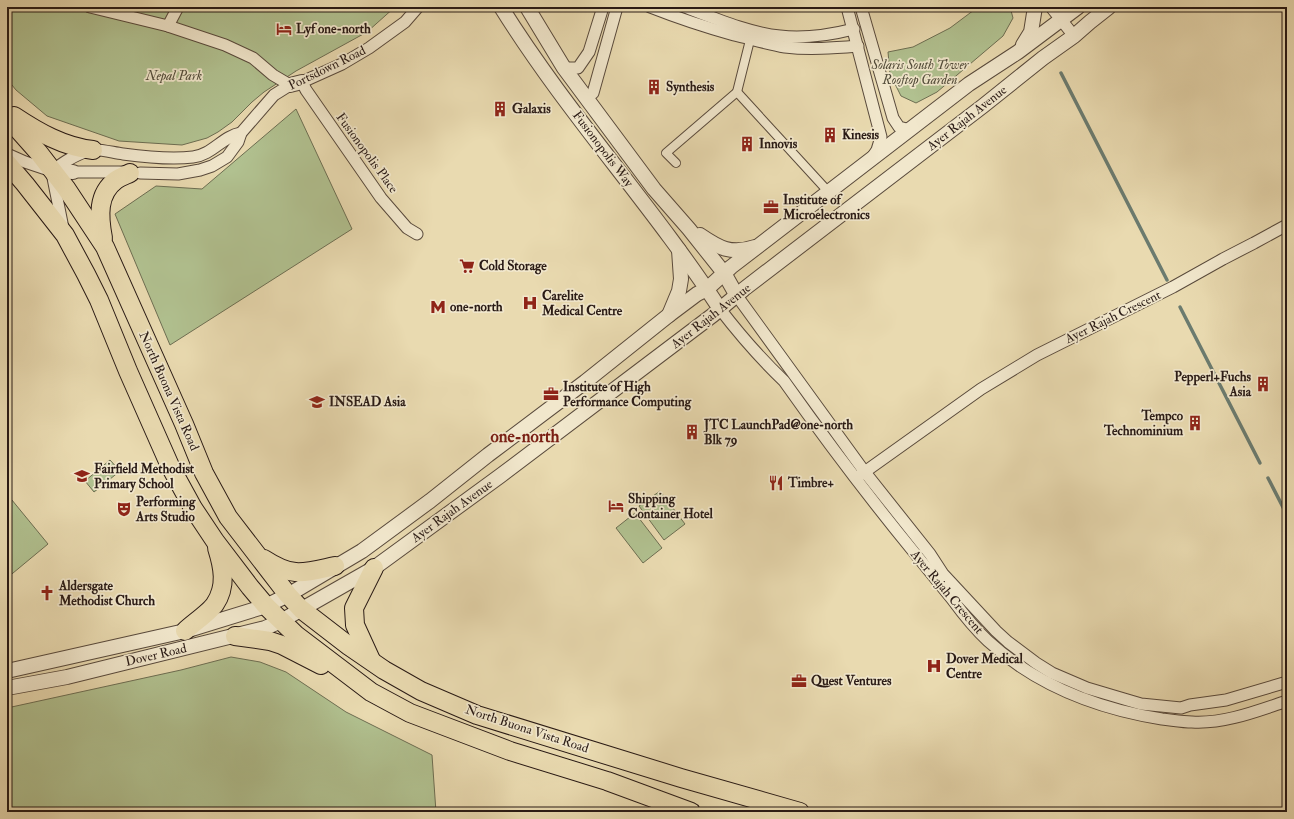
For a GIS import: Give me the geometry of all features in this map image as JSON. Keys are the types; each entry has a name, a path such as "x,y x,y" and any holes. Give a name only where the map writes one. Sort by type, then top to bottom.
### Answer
{"main road":[{"path":"7,111 47,136 80,148 93,150"},
{"name":"North Buona Vista Road","path":"7,117 39,153 66,188 105,247 184,424 204,473 228,517 288,595 301,609 373,663 421,691 477,715 682,778 800,812"},
{"name":"North Buona Vista Road","path":"7,163 65,235 99,300 128,371 170,466 193,508 215,541 266,606 296,635 371,692 410,713 510,751 607,781 691,812"},
{"path":"105,247 100,220 102,198 104,193 116,180 135,173"},
{"path":"185,631 215,605 222,587 223,566 215,541"},
{"path":"257,554 274,566 297,574 335,566"},
{"path":"373,663 355,626 354,608 374,568"},
{"path":"235,636 282,645 371,692"}],"street":[{"path":"90,7 168,26 243,53 260,63 273,75 296,84"},
{"path":"168,26 178,7"},
{"name":"Portsdown Road","path":"7,154 52,171 178,174 212,166 227,157 238,142 241,133 274,95 342,64 369,48 405,22 418,7"},
{"name":"Fusionopolis Way","path":"501,7 535,59 679,249 707,289"},
{"name":"Fusionopolis Way","path":"527,7 564,68 654,190 689,228 724,273"},
{"path":"564,68 578,68 590,52 603,7"},
{"path":"586,98 593,93 617,7"},
{"path":"650,7 688,22 750,40 786,47 824,48 858,46"},
{"path":"685,7 745,28 780,36 816,36 854,29"},
{"path":"847,7 854,29 880,137 877,150 869,162"},
{"path":"861,7 894,119 899,127 910,130"},
{"path":"1018,52 1031,32 1036,7"},
{"path":"1051,7 1074,36"},
{"path":"1078,7 1090,22"},
{"name":"Ayer Rajah Avenue","path":"288,595 362,551 430,501 585,382 669,315 697,294 707,289 724,273 969,84 1018,52 1078,7"},
{"name":"Ayer Rajah Avenue","path":"301,609 374,568 500,476 705,321 744,289 983,106 1043,58 1074,36 1109,7"},
{"path":"676,163 666,153 737,92 750,40"},
{"path":"273,75 274,95"},
{"name":"Fusionopolis Place","path":"296,84 306,90 381,198 407,228 417,234"},
{"path":"737,92 824,187"},
{"name":"Portsdown Road","path":"52,171 65,161 93,150 142,156 182,158 195,157 208,152 233,134 241,133"},
{"path":"52,171 52,178 65,235"},
{"name":"Ayer Rajah Crescent","path":"855,479 864,471 981,389 1037,355 1173,287 1223,258 1287,225"},
{"path":"689,228 718,247 732,250 744,250 760,245"},
{"path":"669,315 679,291 681,279 679,249"},
{"name":"Ayer Rajah Crescent","path":"724,273 737,296 864,471 930,554 943,574 1008,642 1036,663 1052,673 1088,688 1141,704 1181,708 1190,705 1226,700 1287,682"},
{"name":"Ayer Rajah Crescent","path":"707,289 735,328 771,369 784,381 855,479 962,612 987,640 1027,671 1089,701 1141,715 1192,722 1228,719 1287,701"},
{"path":"705,321 721,322 735,328"},
{"name":"Dover Road","path":"7,671 185,631 266,606 288,595"},
{"name":"Dover Road","path":"7,688 66,677 265,628 282,621 301,609"}],"green space":[{"name":"Nepal Park","path":"7,7 395,7 367,32 296,71 264,92 232,122 218,132 207,138 182,145 119,141 47,116 16,90 7,79"},
{"name":"Solaris South Tower Rooftop Garden","path":"978,7 1010,7 1013,18 1003,36 937,92 916,103 901,96 890,74 888,52 913,47 950,28"},
{"path":"296,109 352,229 170,345 115,214 156,186 202,189"},
{"path":"110,460 120,471 94,492 85,481"},
{"path":"660,491 685,524 664,540 639,506"},
{"path":"7,494 48,544 7,578"},
{"path":"635,513 662,548 643,563 616,528"},
{"path":"231,657 260,662 286,672 346,712 432,755 436,812 7,812 7,708 181,670"}],"waterway":[{"path":"1061,73 1167,280"},
{"path":"1180,307 1260,463"},
{"path":"1268,478 1287,515"}],"place":[{"name":"Lyf one-north","path":"284,29"},
{"name":"Synthesis","path":"654,87"},
{"name":"Galaxis","path":"500,109"},
{"name":"Kinesis","path":"830,135"},
{"name":"Innovis","path":"747,144"},
{"name":"Institute of Microelectronics","path":"771,207"},
{"name":"Cold Storage","path":"467,266"},
{"name":"Carelite Medical Centre","path":"530,303"},
{"name":"one-north","path":"438,307"},
{"name":"Pepperl+Fuchs Asia","path":"1263,384"},
{"name":"Institute of High Performance Computing","path":"551,394"},
{"name":"INSEAD Asia","path":"317,402"},
{"name":"Tempco Technominium","path":"1195,423"},
{"name":"JTC LaunchPad@one-north Blk 79","path":"692,432"},
{"name":"Fairfield Methodist Primary School","path":"82,476"},
{"name":"Timbre+","path":"776,483"},
{"name":"Shipping Container Hotel","path":"616,506"},
{"name":"Performing Arts Studio","path":"124,509"},
{"name":"Aldersgate Methodist Church","path":"47,593"},
{"name":"Dover Medical Centre","path":"934,666"},
{"name":"Quest Ventures","path":"799,681"}],"district":[{"name":"one-north","path":"525,436"}]}
